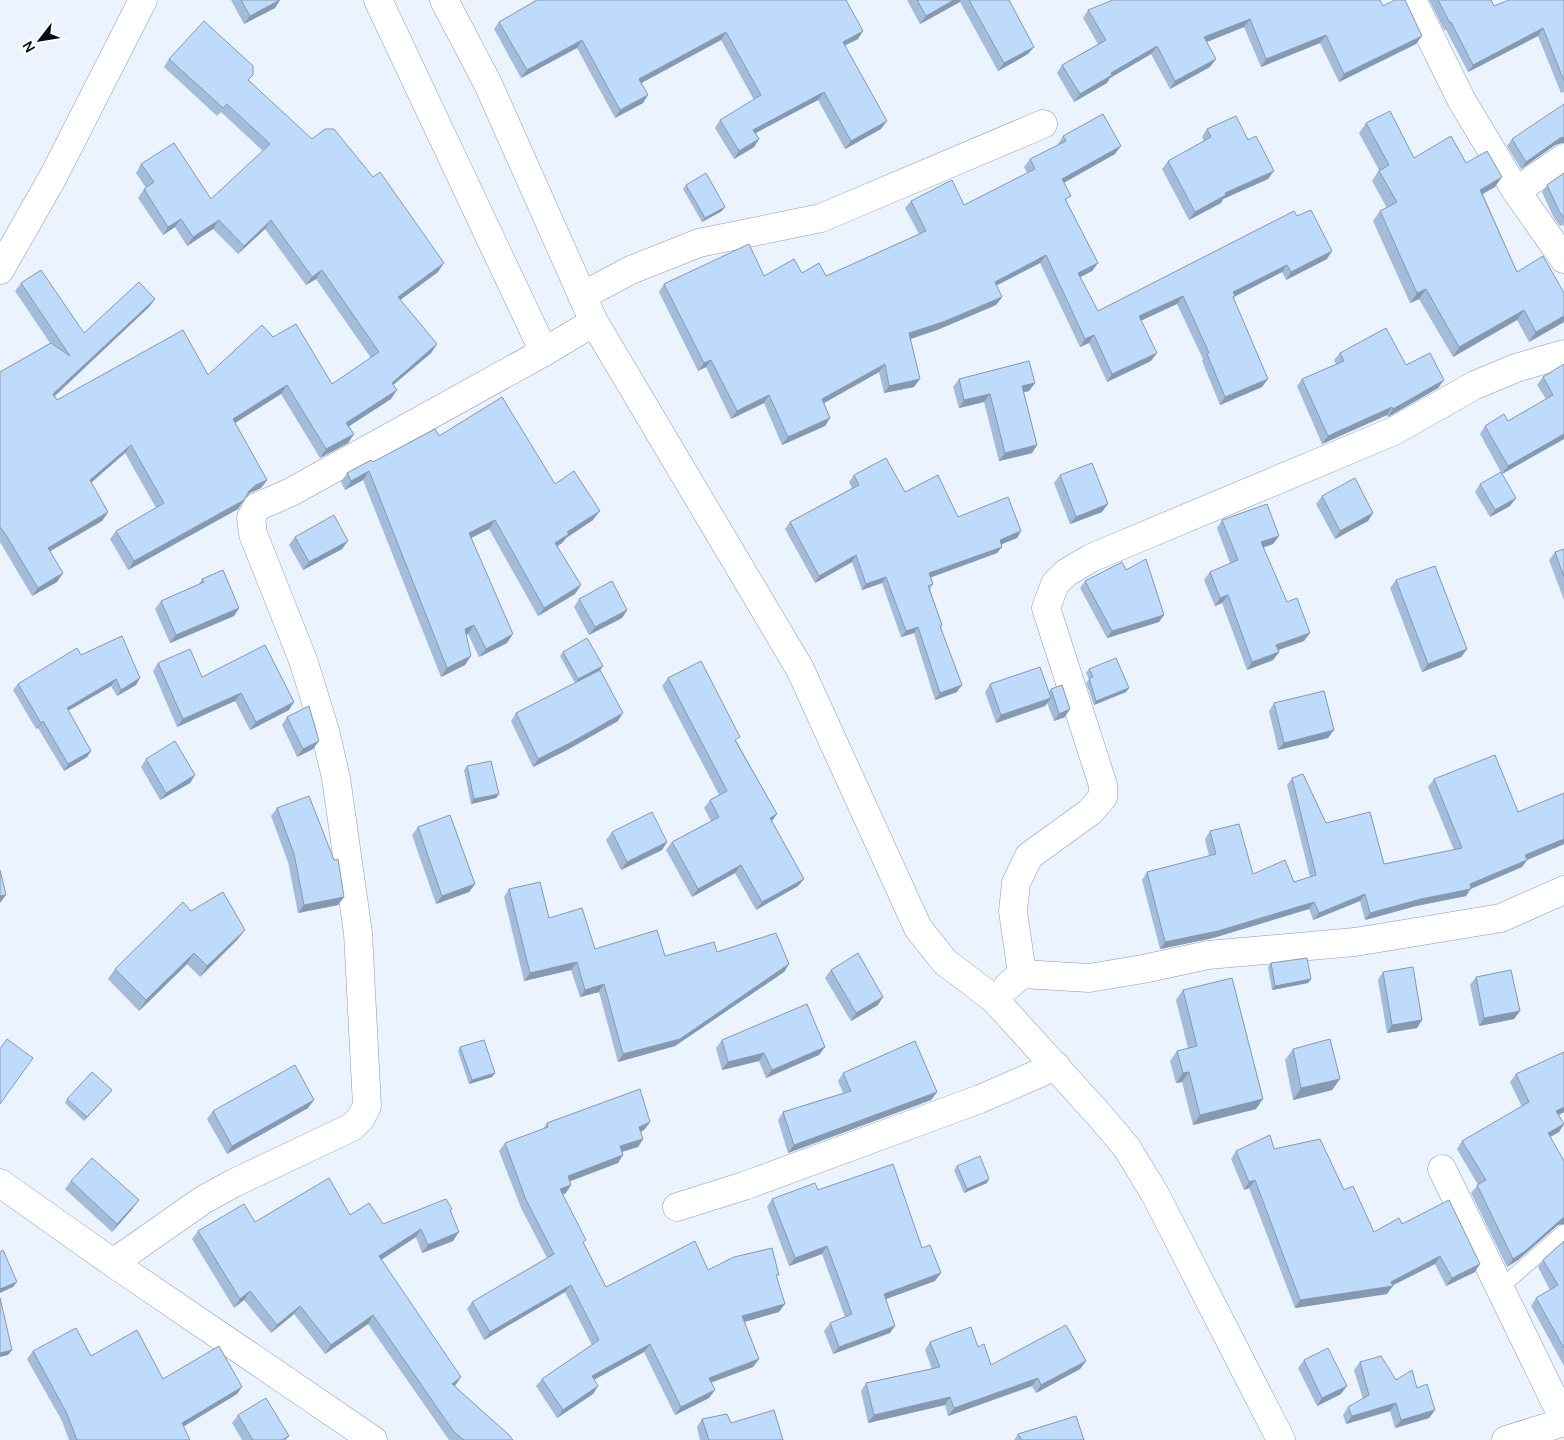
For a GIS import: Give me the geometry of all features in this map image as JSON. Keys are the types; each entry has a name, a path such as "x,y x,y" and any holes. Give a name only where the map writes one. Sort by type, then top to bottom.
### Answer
{"street":[{"path":"0,270 53,177 143,0"},
{"path":"378,0 544,352"},
{"path":"444,0 488,84 594,322 800,669 918,928 945,962 994,999 1056,1066 1127,1148 1155,1194 1281,1440"},
{"path":"1412,0 1462,102 1516,191 1564,259"},
{"path":"582,296 631,270 699,243 821,218 1043,124"},
{"path":"1516,191 1564,158"},
{"path":"113,1263 203,1200 234,1183 352,1127 360,1119 367,1106 358,933 336,778 326,731 303,660 253,534 251,518 257,507 291,492 544,352 594,322"},
{"path":"1022,974 1013,911 1016,883 1029,856 1090,812 1103,797 1103,785 1046,608 1055,584 1066,573 1091,558 1394,431 1475,385 1516,368 1564,354"},
{"path":"994,999 1022,974 1089,978 1208,955 1355,942 1500,918 1564,890"},
{"path":"677,1207 744,1186 980,1099 1056,1066"},
{"path":"1442,1169 1564,1422 1506,1440"},
{"path":"0,1183 113,1263 372,1440"}],"lane":[{"path":"1499,1289 1564,1232"}],"building":[{"path":"241,0 280,0 250,16"},
{"path":"537,0 846,0 863,31 843,42 887,121 851,141 824,92 753,130 759,139 739,151 720,120 761,95 726,32 639,79 648,95 620,110 582,40 527,70 499,22"},
{"path":"917,0 954,0 926,16"},
{"path":"969,0 1009,0 1034,47 1004,63"},
{"path":"1113,0 1380,0 1383,6 1395,0 1405,0 1422,36 1344,74 1326,35 1266,59 1250,19 1204,37 1216,59 1175,81 1157,46 1080,94 1062,65 1106,40 1088,10"},
{"path":"1438,0 1491,0 1494,6 1509,0 1564,0 1564,81 1543,28 1473,65"},
{"path":"204,21 253,66 253,75 248,80 312,139 325,129 334,129 373,177 380,172 444,263 398,297 437,344 392,383 397,390 346,423 354,434 326,449 287,385 233,419 267,480 249,491 244,500 134,561 116,531 164,503 131,445 90,480 108,512 48,548 63,573 38,588 0,527 0,372 51,343 70,356 21,283 41,270 84,333 139,282 155,299 53,394 57,400 183,330 208,375 262,325 273,337 296,324 332,384 379,352 322,270 312,277 271,220 244,246 219,220 193,237 181,219 168,227 144,189 154,182 141,164 174,143 211,199 270,144 227,104 223,108 169,59"},
{"path":"1564,104 1564,137 1526,162 1512,139"},
{"path":"1390,111 1414,158 1451,136 1466,163 1487,151 1502,177 1480,190 1517,272 1543,256 1564,293 1564,316 1536,332 1524,310 1459,347 1426,289 1417,293 1380,211 1397,202 1379,171 1389,165 1366,123"},
{"path":"1103,114 1121,146 1062,179 1071,196 1065,199 1098,263 1078,273 1098,311 1294,211 1297,216 1311,210 1332,251 1291,272 1287,265 1233,292 1235,296 1233,297 1268,379 1225,397 1207,354 1209,353 1183,296 1139,316 1157,353 1112,374 1094,335 1085,339 1046,255 995,282 1002,297 943,322 909,333 920,379 889,386 885,364 822,399 830,418 788,437 769,395 737,411 711,360 704,363 664,284 749,244 764,276 794,259 802,273 819,263 826,276 926,231 911,201 952,180 964,205 1035,169 1030,159 1066,141 1063,136"},
{"path":"1236,116 1248,140 1256,136 1274,171 1225,193 1226,195 1195,212 1168,161 1211,137 1207,129"},
{"path":"706,173 725,207 705,218 686,185"},
{"path":"1564,173 1564,218 1547,185"},
{"path":"1386,328 1406,365 1430,353 1444,380 1393,409 1392,407 1328,436 1302,379 1344,361 1340,353"},
{"path":"1029,361 1035,383 1022,386 1037,445 1005,453 990,394 964,400 959,379"},
{"path":"1564,364 1564,434 1508,466 1485,426 1504,414 1508,421 1553,395 1543,377"},
{"path":"502,397 555,484 574,471 600,511 567,532 569,534 555,543 581,585 544,608 495,520 469,533 513,634 486,649 474,625 465,629 471,656 447,668 369,471 351,481 347,473 371,460 373,462 435,429 439,436"},
{"path":"886,458 905,492 938,475 958,517 1008,497 1021,531 1000,540 1002,547 929,573 933,584 928,586 942,625 940,626 962,685 940,693 918,627 906,631 886,577 866,584 856,555 819,576 790,522 859,485 854,475"},
{"path":"1092,463 1108,504 1076,517 1060,475"},
{"path":"1501,472 1516,498 1495,510 1480,484"},
{"path":"1355,478 1373,513 1340,531 1322,496"},
{"path":"1267,504 1279,536 1261,542 1287,602 1297,598 1310,633 1276,645 1279,652 1252,662 1228,595 1220,598 1210,572 1238,560 1222,520"},
{"path":"334,515 348,541 309,562 295,537"},
{"path":"1564,549 1564,577 1555,552"},
{"path":"1146,559 1164,615 1112,631 1085,581 1122,562 1126,570"},
{"path":"1435,566 1467,649 1428,664 1396,580"},
{"path":"223,570 239,608 176,635 161,601 204,582 202,579"},
{"path":"612,581 627,610 595,627 579,599"},
{"path":"122,636 140,678 121,690 116,679 67,708 91,751 68,764 43,721 41,723 18,684 77,648 81,655"},
{"path":"587,638 603,666 578,679 563,652"},
{"path":"265,645 294,702 256,722 241,693 183,719 158,663 190,649 202,677"},
{"path":"1116,658 1129,688 1096,701 1089,678 1093,677 1089,669"},
{"path":"701,661 740,737 735,740 777,814 770,818 804,879 762,902 741,865 698,889 672,842 719,817 710,800 727,791 668,678"},
{"path":"1040,667 1051,698 1001,715 990,684"},
{"path":"600,670 623,713 538,759 516,713"},
{"path":"1062,685 1070,709 1059,714 1051,689"},
{"path":"1324,691 1334,730 1284,743 1274,703"},
{"path":"309,706 319,741 303,749 287,717"},
{"path":"175,741 195,775 166,793 146,759"},
{"path":"1495,755 1518,812 1564,793 1564,839 1525,855 1527,860 1470,884 1471,889 1421,899 1370,913 1365,894 1319,913 1314,902 1218,931 1165,942 1147,872 1216,854 1210,831 1239,824 1253,874 1285,860 1294,882 1316,875 1292,778 1303,774 1326,823 1370,812 1384,864 1462,848 1434,779"},
{"path":"491,761 499,794 474,799 467,766"},
{"path":"309,796 334,860 338,859 344,897 304,905 294,854 277,808"},
{"path":"652,812 667,842 627,862 612,832"},
{"path":"450,815 475,884 442,896 418,827"},
{"path":"0,870 6,895 0,896"},
{"path":"540,882 549,918 582,908 595,949 657,930 665,956 714,942 717,952 776,933 789,964 680,1039 623,1054 604,984 585,990 577,962 530,973 509,889"},
{"path":"223,892 245,930 207,966 194,953 146,1000 115,969 183,902 191,911"},
{"path":"858,953 883,997 856,1013 831,970"},
{"path":"1307,958 1311,979 1275,986 1271,963"},
{"path":"1413,967 1422,1020 1392,1025 1383,972"},
{"path":"1511,970 1520,1011 1484,1018 1476,977"},
{"path":"1232,978 1263,1099 1200,1115 1189,1072 1183,1073 1177,1051 1197,1046 1183,990"},
{"path":"807,1004 825,1047 772,1070 764,1053 728,1062 722,1040"},
{"path":"7,1039 33,1058 0,1104 0,1049"},
{"path":"1330,1039 1340,1079 1301,1088 1293,1049"},
{"path":"484,1040 495,1073 472,1080 460,1047"},
{"path":"915,1041 937,1092 794,1145 783,1112 851,1091 843,1073"},
{"path":"1564,1052 1564,1107 1556,1111 1564,1124 1548,1133 1564,1161 1564,1217 1524,1252 1513,1259 1477,1185 1486,1180 1462,1141 1529,1102 1516,1074"},
{"path":"295,1065 314,1100 232,1146 213,1111"},
{"path":"92,1072 112,1090 87,1117 67,1099"},
{"path":"640,1089 650,1122 639,1127 643,1139 620,1146 623,1155 568,1176 571,1185 560,1189 586,1240 583,1242 606,1287 695,1241 708,1270 734,1257 772,1248 779,1275 776,1275 785,1304 742,1316 759,1359 709,1378 715,1390 681,1407 650,1344 592,1376 598,1386 563,1410 542,1379 599,1340 571,1285 490,1332 472,1302 554,1254 526,1200 505,1143 548,1127 547,1123"},
{"path":"1270,1135 1274,1149 1320,1139 1344,1190 1353,1186 1374,1232 1399,1218 1402,1224 1449,1200 1480,1264 1452,1278 1440,1256 1391,1282 1393,1286 1300,1300 1255,1180 1249,1182 1236,1151"},
{"path":"980,1156 989,1179 967,1189 957,1166"},
{"path":"92,1158 139,1200 117,1224 71,1181"},
{"path":"893,1164 922,1248 930,1245 941,1273 884,1294 895,1326 839,1347 830,1323 852,1314 827,1246 795,1258 772,1199 815,1183 818,1190"},
{"path":"329,1178 350,1215 369,1203 383,1224 446,1199 452,1209 450,1210 459,1232 428,1245 421,1229 379,1256 461,1377 452,1384 513,1440 464,1440 454,1432 373,1315 331,1345 300,1306 277,1325 250,1291 240,1299 198,1231 244,1204 255,1222"},
{"path":"1564,1241 1564,1348 1536,1298 1558,1285 1543,1260"},
{"path":"3,1250 17,1282 0,1289 0,1252"},
{"path":"0,1298 12,1350 0,1353"},
{"path":"1066,1325 1086,1361 1041,1385 1038,1378 954,1408 950,1397 874,1415 866,1383 940,1367 930,1342 971,1327 978,1347 984,1344 991,1365"},
{"path":"76,1328 91,1356 137,1330 163,1379 219,1346 242,1387 182,1423 190,1440 77,1440 67,1414 33,1351"},
{"path":"1328,1348 1347,1386 1322,1398 1304,1360"},
{"path":"1381,1356 1396,1380 1412,1370 1417,1388 1427,1384 1435,1410 1401,1420 1396,1403 1352,1416 1348,1407 1369,1395 1360,1362"},
{"path":"266,1398 289,1436 282,1440 253,1440 238,1415"},
{"path":"774,1410 783,1440 709,1440 702,1419 727,1414 731,1423"},
{"path":"1076,1416 1084,1440 1022,1440 1018,1434"}]}
